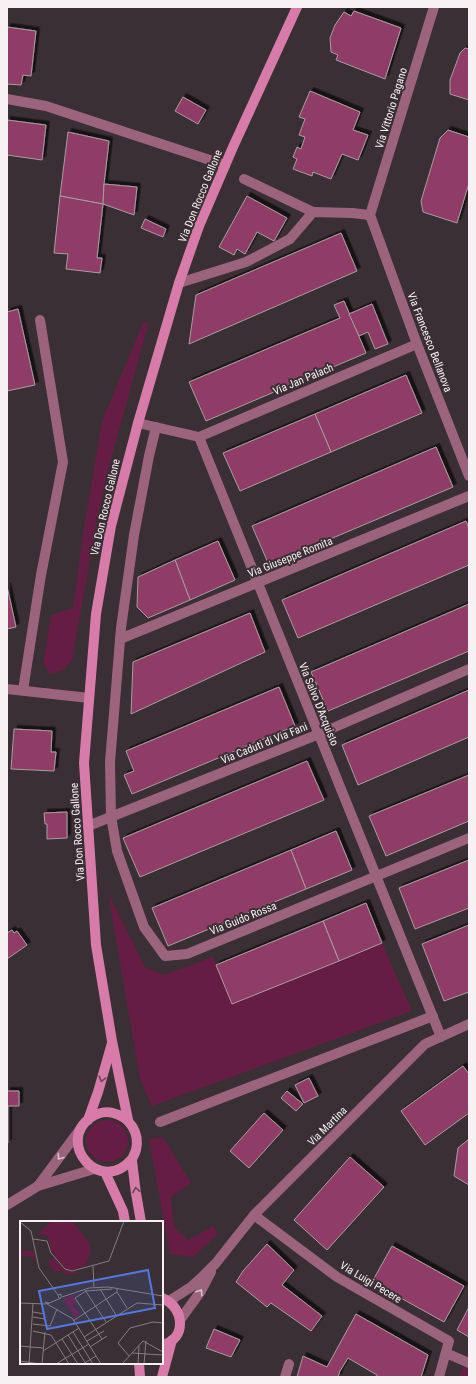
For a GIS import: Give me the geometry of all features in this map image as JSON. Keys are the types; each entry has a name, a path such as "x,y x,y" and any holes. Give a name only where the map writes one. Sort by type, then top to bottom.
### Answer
{"main road":[{"name":"Via Don Rocco Gallone","path":"128,1120 112,1041 96,946 84,763 96,614 111,526 138,423 179,283 199,226 225,165 297,7"},
{"path":"84,1124 95,1115 112,1112 128,1120 136,1134 137,1143 136,1151 127,1165 112,1172 94,1169 86,1163 81,1156 78,1146 78,1137 98,1092 112,1041"},
{"path":"132,1159 141,1221"},
{"path":"105,1172 124,1211 125,1221"},
{"path":"163,1344 172,1340 180,1327 180,1320 175,1306 164,1299"},
{"path":"162,1377 172,1340"},
{"path":"139,1364 140,1377"}],"street":[{"name":"Via Vittorio Pagano","path":"370,215 434,7"},
{"path":"7,99 46,106 225,165"},
{"path":"244,179 313,212 370,215"},
{"path":"179,283 246,262 290,239 313,212"},
{"name":"Via Francesco Bellanova","path":"370,215 417,344 469,476"},
{"path":"23,690 41,575 63,462 40,320"},
{"name":"Via Jan Palach","path":"198,437 417,344"},
{"path":"138,423 198,437"},
{"path":"111,816 110,762 120,639 134,535 156,427"},
{"name":"Via Salvo D'Acquisto","path":"198,437 442,1037"},
{"name":"Via Giuseppe Romita","path":"120,639 469,496"},
{"name":"Via Caduti di Via Fani","path":"88,826 319,734 469,669"},
{"path":"7,689 89,698"},
{"name":"Via Guido Rossa","path":"111,816 117,851 144,927 165,956 187,954 469,838"},
{"path":"160,1122 433,1016"},
{"name":"Via Martina","path":"216,1263 254,1215 425,1044 469,1024"},
{"path":"38,1186 84,1124"},
{"path":"7,1205 38,1186 94,1169"},
{"name":"Via Luigi Pecere","path":"254,1215 337,1277 449,1342 446,1353"},
{"path":"164,1299 191,1287 216,1263"},
{"path":"180,1320 201,1291 216,1263"},
{"path":"439,1377 446,1353 469,1363"},
{"path":"285,1377 289,1364"}],"shaded area":[{"path":"149,322 110,463 97,520 72,660 63,670 50,674 43,663 51,615 73,608 85,521 102,421 143,323"},
{"path":"108,893 145,967 164,975 213,957 232,1004 382,943 412,1011 152,1106 140,1079"},
{"path":"107,1120 122,1126 128,1141 122,1156 107,1162 92,1156 86,1141 92,1126"},
{"path":"163,1137 191,1183 171,1197 174,1227 188,1240 214,1226 217,1235 193,1257 170,1254 149,1139"},
{"path":"469,1351 469,1377 459,1377"}],"building":[{"path":"354,11 401,28 385,79 336,60 338,55 331,52 330,38 335,25 344,12 351,16"},
{"path":"7,27 36,31 31,76 23,75 21,85 7,84"},
{"path":"465,48 469,49 469,100 450,94 450,80 460,53"},
{"path":"310,91 360,112 353,130 368,135 358,160 342,154 331,179 313,172 312,176 293,169 297,159 293,157 297,147 301,149 305,137 299,135 305,119 299,117"},
{"path":"183,97 206,110 198,124 175,111"},
{"path":"7,120 46,125 42,160 7,155"},
{"path":"448,130 469,137 469,183 457,223 423,212 421,201 440,138"},
{"path":"68,132 109,141 103,204 60,196"},
{"path":"104,184 137,187 134,215 103,204"},
{"path":"60,196 103,204 97,258 102,258 100,273 66,269 68,254 54,253"},
{"path":"247,196 287,218 274,241 257,232 245,254 237,249 234,255 219,247"},
{"path":"145,219 166,229 163,237 141,228"},
{"path":"341,233 357,271 189,344 196,295"},
{"path":"344,301 366,353 206,421 189,382 340,318 334,305"},
{"path":"372,304 388,344 375,349 368,332 359,336 349,314"},
{"path":"18,309 35,385 7,391 7,312"},
{"path":"406,375 422,413 331,452 315,414"},
{"path":"315,414 331,452 240,491 223,453"},
{"path":"436,447 453,487 269,565 252,526"},
{"path":"466,521 469,529 469,565 298,638 282,600"},
{"path":"218,541 235,580 190,600 175,560"},
{"path":"175,560 190,600 148,618 137,607 138,577"},
{"path":"7,586 16,627 7,629"},
{"path":"469,604 469,651 328,711 311,672"},
{"path":"250,613 265,652 131,714 133,662"},
{"path":"279,687 295,726 132,794 124,775 134,771 126,751"},
{"path":"469,690 469,737 358,785 342,745"},
{"path":"14,729 52,731 51,752 56,752 54,771 11,769"},
{"path":"307,761 324,800 140,877 123,838"},
{"path":"469,775 469,821 386,856 369,816"},
{"path":"67,812 67,838 47,839 47,824 45,824 44,813"},
{"path":"336,831 352,870 306,889 291,850"},
{"path":"291,850 306,889 168,946 152,908"},
{"path":"469,860 469,908 415,929 399,888"},
{"path":"366,903 382,943 339,961 323,921"},
{"path":"323,921 339,961 232,1004 216,965"},
{"path":"469,925 469,992 444,1001 422,944"},
{"path":"12,930 14,933 17,931 27,945 7,959 7,933"},
{"path":"463,1066 469,1074 469,1113 425,1145 401,1111"},
{"path":"309,1078 318,1096 304,1103 295,1085"},
{"path":"7,1091 19,1091 19,1106 8,1106 8,1143 7,1143"},
{"path":"287,1091 303,1104 296,1111 281,1098"},
{"path":"264,1113 283,1130 249,1168 230,1151"},
{"path":"469,1139 469,1185 454,1176 458,1148"},
{"path":"350,1157 384,1187 327,1250 294,1220"},
{"path":"267,1244 294,1270 282,1285 322,1316 311,1331 271,1303 267,1307 236,1282 243,1271"},
{"path":"392,1246 464,1286 444,1322 372,1282"},
{"path":"469,1307 469,1337 457,1330"},
{"path":"356,1314 428,1355 421,1377 377,1377 377,1375 348,1358 338,1377 297,1377 303,1356 327,1367"},
{"path":"214,1329 240,1340 231,1357 206,1348"}]}
